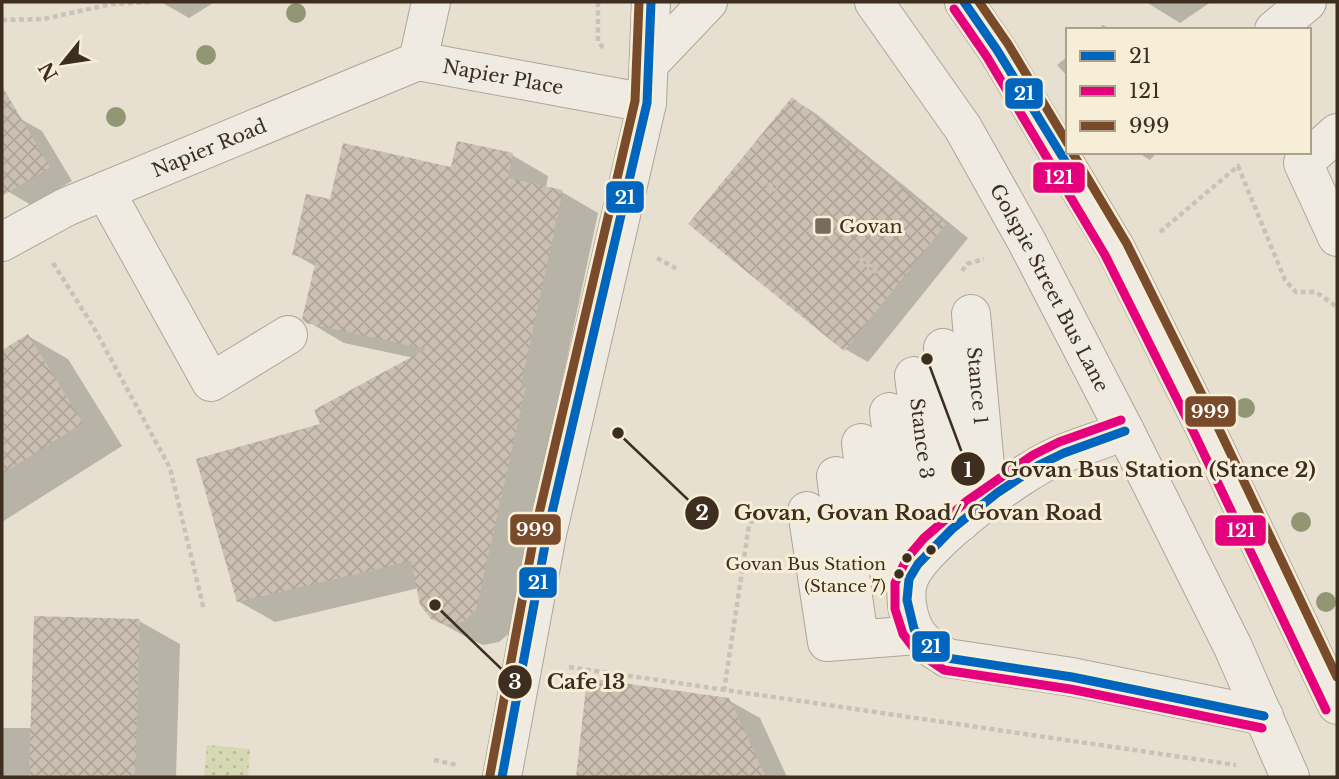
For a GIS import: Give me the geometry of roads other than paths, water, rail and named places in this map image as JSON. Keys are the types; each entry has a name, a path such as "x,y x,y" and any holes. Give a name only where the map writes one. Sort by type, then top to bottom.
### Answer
{"street":[{"name":"Napier Place","path":"431,2 418,61 647,103"},
{"path":"502,777 547,534 647,103 651,2"},
{"path":"649,64 708,2"},
{"name":"Golspie Street Bus Lane","path":"874,2 963,128 1027,242 1233,647 1290,777"},
{"path":"964,2 997,50 1116,249 1337,705"},
{"path":"1276,28 1307,2"},
{"name":"Napier Road","path":"16,235 66,207 418,61"},
{"path":"1311,151 1337,133"},
{"path":"1300,158 1337,237"},
{"path":"105,191 211,382 288,335"},
{"name":"Stance 1","path":"962,522 971,314"},
{"path":"943,348 962,522"},
{"name":"Stance 3","path":"914,376 962,522"},
{"path":"889,412 909,580 907,609 917,635 931,648 947,657 1072,677 1264,716"},
{"path":"909,580 962,522 1053,458 1125,431"},
{"path":"861,443 876,555 909,580"},
{"path":"836,476 843,641"},
{"path":"807,511 843,641"},
{"path":"843,641 917,635"}],"place":[{"name":"Govan","path":"823,226"},
{"name":"Govan Bus Station (Stance 2)","path":"927,359"},
{"name":"Govan, Govan Road/ Govan Road","path":"618,433"},
{"name":"Govan Bus Station (Stance 7)","path":"899,574"},
{"name":"Cafe 13","path":"435,605"}]}
